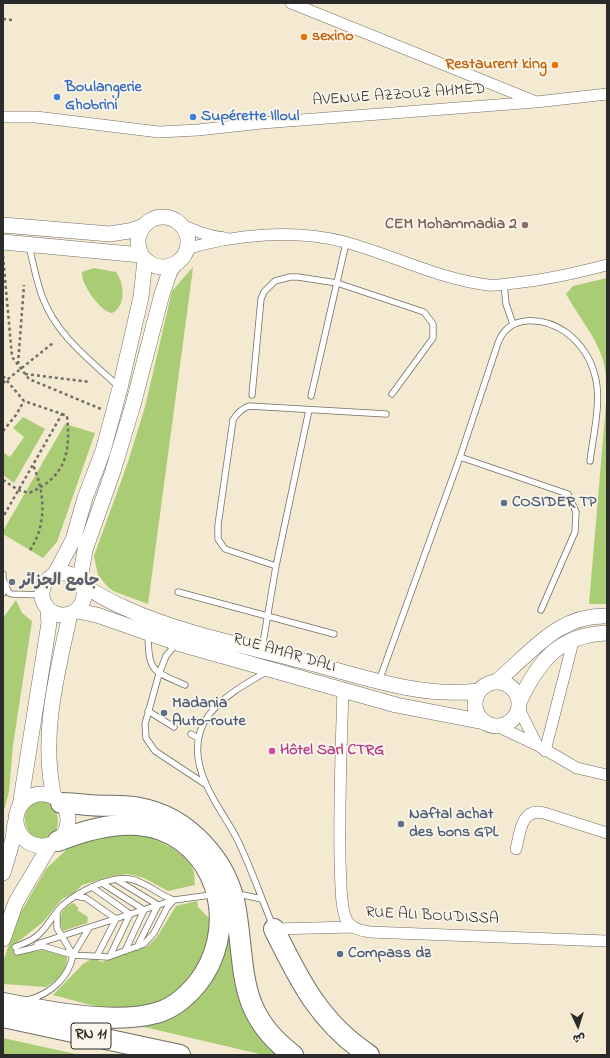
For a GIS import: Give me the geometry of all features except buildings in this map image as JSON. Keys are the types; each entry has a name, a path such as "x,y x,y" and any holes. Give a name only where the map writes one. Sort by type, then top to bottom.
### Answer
{"highway":[{"path":"58,800 141,808 172,820 185,828 207,848 222,870 231,891 249,999 254,1013 272,1038 293,1055"},
{"path":"5,1008 100,1017 155,1014 170,1008 192,990 206,973 215,953 221,922 215,887 206,868 196,854 183,843 161,830 128,825 96,829 54,843"},
{"path":"274,929 293,969 322,1014 351,1043 369,1055"},
{"name":"RN 11","path":"5,1008 180,1055"}],"street":[{"path":"291,3 536,102"},
{"name":"AVENUE AZZOUZ AHMED","path":"3,118 36,117 167,132 262,123 536,102 607,94"},
{"path":"3,225 110,234 128,231 144,226 151,220 167,218 191,230 208,236 233,239"},
{"path":"13,947 16,902 54,843 67,827 68,818 58,800 49,775 49,733 64,634 73,612 84,599 81,582 85,550 127,427 160,300 168,275 175,264 183,256 186,249 186,233 175,221"},
{"path":"73,612 55,614 48,610 44,604 42,595 46,581 55,574 73,540 85,498 103,451 120,388 141,297 143,258 138,239 144,226"},
{"path":"186,249 233,239 273,235 311,236 346,243 459,279 489,285 542,280 574,274 607,265"},
{"path":"3,242 143,258 158,266 175,264"},
{"path":"55,574 71,574 81,582"},
{"name":"RUE AMAR DALI","path":"81,582 123,608 262,650 378,681 432,692 459,693 479,691"},
{"path":"20,806 49,623 48,610"},
{"name":"RUE AMAR DALI","path":"73,612 96,615 177,643 343,690 419,710 490,724"},
{"path":"496,682 545,638 559,628 576,620 594,616 607,616"},
{"path":"490,724 511,721 536,671 562,644 574,638 593,633 607,633"},
{"path":"541,748 574,638"},
{"path":"541,748 519,706 514,690 509,685 496,682 490,683 479,691 475,704 479,717 577,768 607,775"},
{"name":"RUE ALI BOUDISSA","path":"343,690 339,831 344,909 346,919 352,927 369,932 607,941"},
{"path":"3,873 13,839 16,814 20,806 27,798 35,795 45,794 58,800"},
{"path":"516,849 522,821 525,817 534,812 544,813 607,833"},
{"path":"15,823 19,833 28,842 41,846 54,843"},
{"path":"274,929 352,927"}],"lane":[{"path":"311,396 346,243"},
{"path":"29,246 42,296 59,328 77,349 120,388"},
{"path":"252,395 260,307 264,292 275,281 290,277 337,283 424,312 433,324 433,338 392,394"},
{"path":"504,284 506,304 513,324"},
{"path":"378,681 460,457 501,335 513,324 529,320 552,324 567,333 580,346 591,361 596,378 597,390 590,461"},
{"path":"276,566 225,549 218,539 218,525 233,420 238,412 249,406 386,414"},
{"path":"262,650 266,616 308,410"},
{"path":"460,457 568,494 576,512 576,532 541,610"},
{"path":"3,574 9,593 42,595"},
{"path":"3,593 4,579"},
{"path":"178,592 334,634"},
{"path":"148,634 149,661 159,674 185,685"},
{"path":"177,643 166,656 159,674 148,711 145,732 150,746 206,784"},
{"path":"270,670 249,682 217,704 208,713 198,738 198,760 206,784 238,840 274,929"},
{"path":"148,711 174,727"},
{"path":"190,734 198,738"},
{"path":"13,947 36,937 63,906 84,890 102,884 117,880 136,881 174,900"},
{"path":"117,880 158,905"},
{"path":"102,884 144,910"},
{"path":"92,887 130,914"},
{"path":"13,947 62,936 174,900 211,895"},
{"path":"243,895 262,898"},
{"path":"76,896 86,898 116,919"},
{"path":"13,947 42,946 74,955 110,956 144,944 161,922 167,908 174,900"},
{"path":"137,947 158,905"},
{"path":"124,951 144,910"},
{"path":"57,912 58,928 74,955"},
{"path":"110,956 130,914"},
{"path":"97,956 116,919"},
{"path":"5,1008 36,998 57,985 72,965 74,955 89,928"}],"path":[{"path":"3,19 12,20"},
{"path":"3,255 12,356 29,379 104,410"},
{"path":"18,364 24,285"},
{"path":"3,383 53,343"},
{"path":"25,374 90,382"},
{"path":"3,376 24,401 67,416 70,438 68,452 54,477 41,486 29,493 18,490 3,480"},
{"path":"3,431 16,415 24,401"},
{"path":"3,517 62,414"},
{"path":"30,550 35,544 40,526 43,505 41,486 33,464"}],"green space":[{"path":"193,267 148,604 113,591 107,586 98,575 94,556 128,462 145,407 172,291"},
{"path":"94,268 116,272 121,282 123,294 122,300 117,310 112,313 102,308 92,296 82,277 82,272"},
{"path":"607,278 607,392 606,374 599,349 566,294 573,286"},
{"path":"607,392 607,604 589,604"},
{"path":"23,417 45,429 14,483 3,475 3,452 10,457 24,437 13,428"},
{"path":"65,424 95,433 57,542 43,558 3,534 3,531"},
{"path":"16,600 22,613 32,621 13,745 9,792 3,814 3,618"},
{"path":"37,800 47,802 53,807 57,815 58,823 56,831 51,837 44,840 34,838 27,829 25,823 28,808"},
{"path":"138,833 170,847 185,859 191,865 194,872 195,885 168,891 144,878 128,874 113,876 82,885 74,893 62,899 43,922 15,944 18,954 44,950 67,957 64,971 61,975 46,987 3,984 3,962 18,917 46,869 67,849 88,836"},
{"path":"197,901 198,907 211,920 205,956 203,962 193,977 167,998 145,1006 114,1009 53,995 83,964 93,958 102,962 148,946 157,937 176,906"},
{"path":"74,903 79,909 77,910 88,917 87,923 63,931 61,927 61,914 69,905"},
{"path":"229,930 236,988 243,1010 255,1030 282,1055 264,1055 140,1026 219,966"},
{"path":"3,1038 80,1055 3,1055"}],"place":[{"name":"sexino","path":"304,37"},
{"name":"Restaurent king","path":"555,65"},
{"name":"Boulangerie Ghobrini","path":"57,97"},
{"name":"Supérette Illoul","path":"193,117"},
{"name":"CEM Mohammadia 2","path":"525,225"},
{"name":"COSIDER TP","path":"504,503"},
{"name":"جامع الجزائر","path":"12,582"},
{"name":"Madania Auto-route","path":"164,713"},
{"name":"Hôtel Sarl CTRG","path":"272,751"},
{"name":"Naftal achat des bons GPL","path":"401,824"},
{"name":"Compass dz","path":"340,954"}]}
